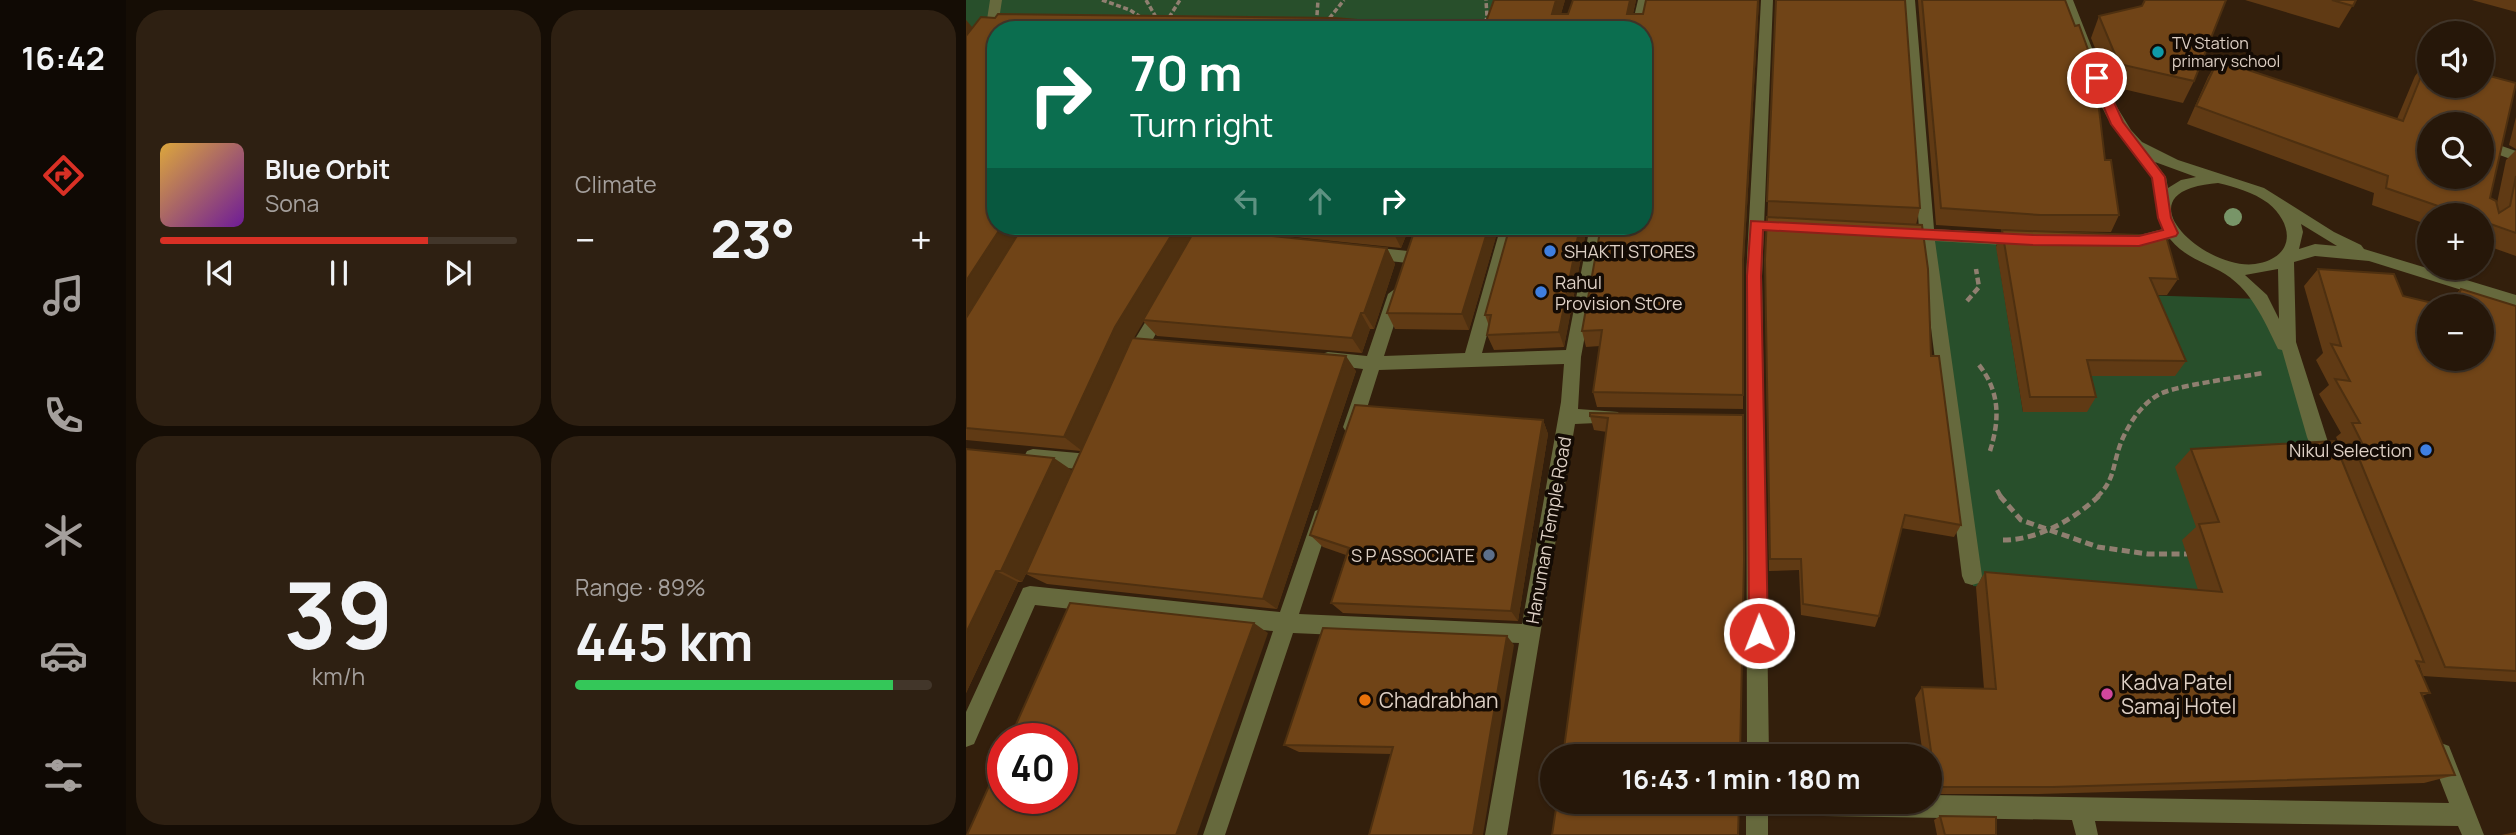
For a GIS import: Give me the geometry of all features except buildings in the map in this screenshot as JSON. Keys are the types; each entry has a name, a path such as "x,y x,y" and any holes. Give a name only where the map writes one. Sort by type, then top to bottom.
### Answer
{"street":[{"path":"993,21 996,0"},
{"path":"1639,21 1643,0"},
{"path":"1758,744 1749,420 1754,276 1763,225 1767,0"},
{"path":"1909,0 1927,234 1972,576"},
{"path":"2067,0 2117,124 2159,177 2165,218 2171,233 2183,246 2203,259 2250,271 2271,267 2315,250 2369,256"},
{"path":"966,60 987,33"},
{"path":"2134,144 2163,161 2247,186 2274,200 2329,236 2369,256 2516,300"},
{"path":"2499,150 2516,156"},
{"path":"2164,204 2171,193 2182,184 2218,178"},
{"path":"2274,200 2288,215 2296,231 2295,246 2286,259 2288,342 2316,437 2334,484"},
{"path":"1901,233 2033,240"},
{"path":"2125,241 2139,241 2171,233"},
{"path":"1472,360 1507,235"},
{"name":"Hanuman Temple Road","path":"1496,835 1568,416 1573,357 1596,235"},
{"path":"1348,441 1415,236"},
{"path":"1353,252 1404,271"},
{"path":"2226,267 2260,299 2295,368"},
{"path":"2466,285 2467,280"},
{"path":"1168,296 1139,350 1169,346"},
{"path":"1306,357 1374,363 1573,357"},
{"path":"1568,416 1635,417"},
{"path":"1021,455 1089,462"},
{"path":"1214,835 1330,493"},
{"path":"966,736 1033,589 1287,623 1531,634"},
{"path":"1942,805 2080,807 2469,825 2435,739"},
{"path":"2080,807 2087,835"},
{"path":"1757,814 1757,835"}],"path":[{"path":"1102,0 1130,10 1146,21"},
{"path":"1146,0 1158,21"},
{"path":"1166,21 1180,0"},
{"path":"1318,0 1318,21"},
{"path":"1326,21 1344,0"},
{"path":"1486,0 1486,21"},
{"path":"1961,236 1978,274 1979,287 1964,308"},
{"path":"1973,359 1991,379 1999,408 1989,455"},
{"path":"1967,541 2024,540 2089,505 2110,485 2116,455 2140,409 2160,393 2295,368"},
{"path":"1992,480 2004,504 2021,520 2047,530 2098,547 2148,554 2187,554"}],"green space":[{"path":"966,0 1504,0 1497,21 987,21 987,31 966,33"},
{"path":"1927,234 1995,238 2023,412 2079,376 2140,295 2261,299 2278,330 2316,437 2201,538 2203,606 1973,586"}],"place":[{"name":"TV Station primary school","path":"2158,52"},
{"name":"SHAKTI STORES","path":"1550,251"},
{"name":"Rahul Provision StOre","path":"1541,292"},
{"name":"Nikul Selection","path":"2426,450"},
{"name":"S P ASSOCIATE","path":"1489,555"},
{"name":"Kadva Patel Samaj Hotel","path":"2107,694"},
{"name":"Chadrabhan","path":"1365,700"}],"route":[{"path":"1759,633 1754,276 1756,225 2033,240 2139,241 2171,233 2165,218 2159,177 2117,124 2097,78"}]}
